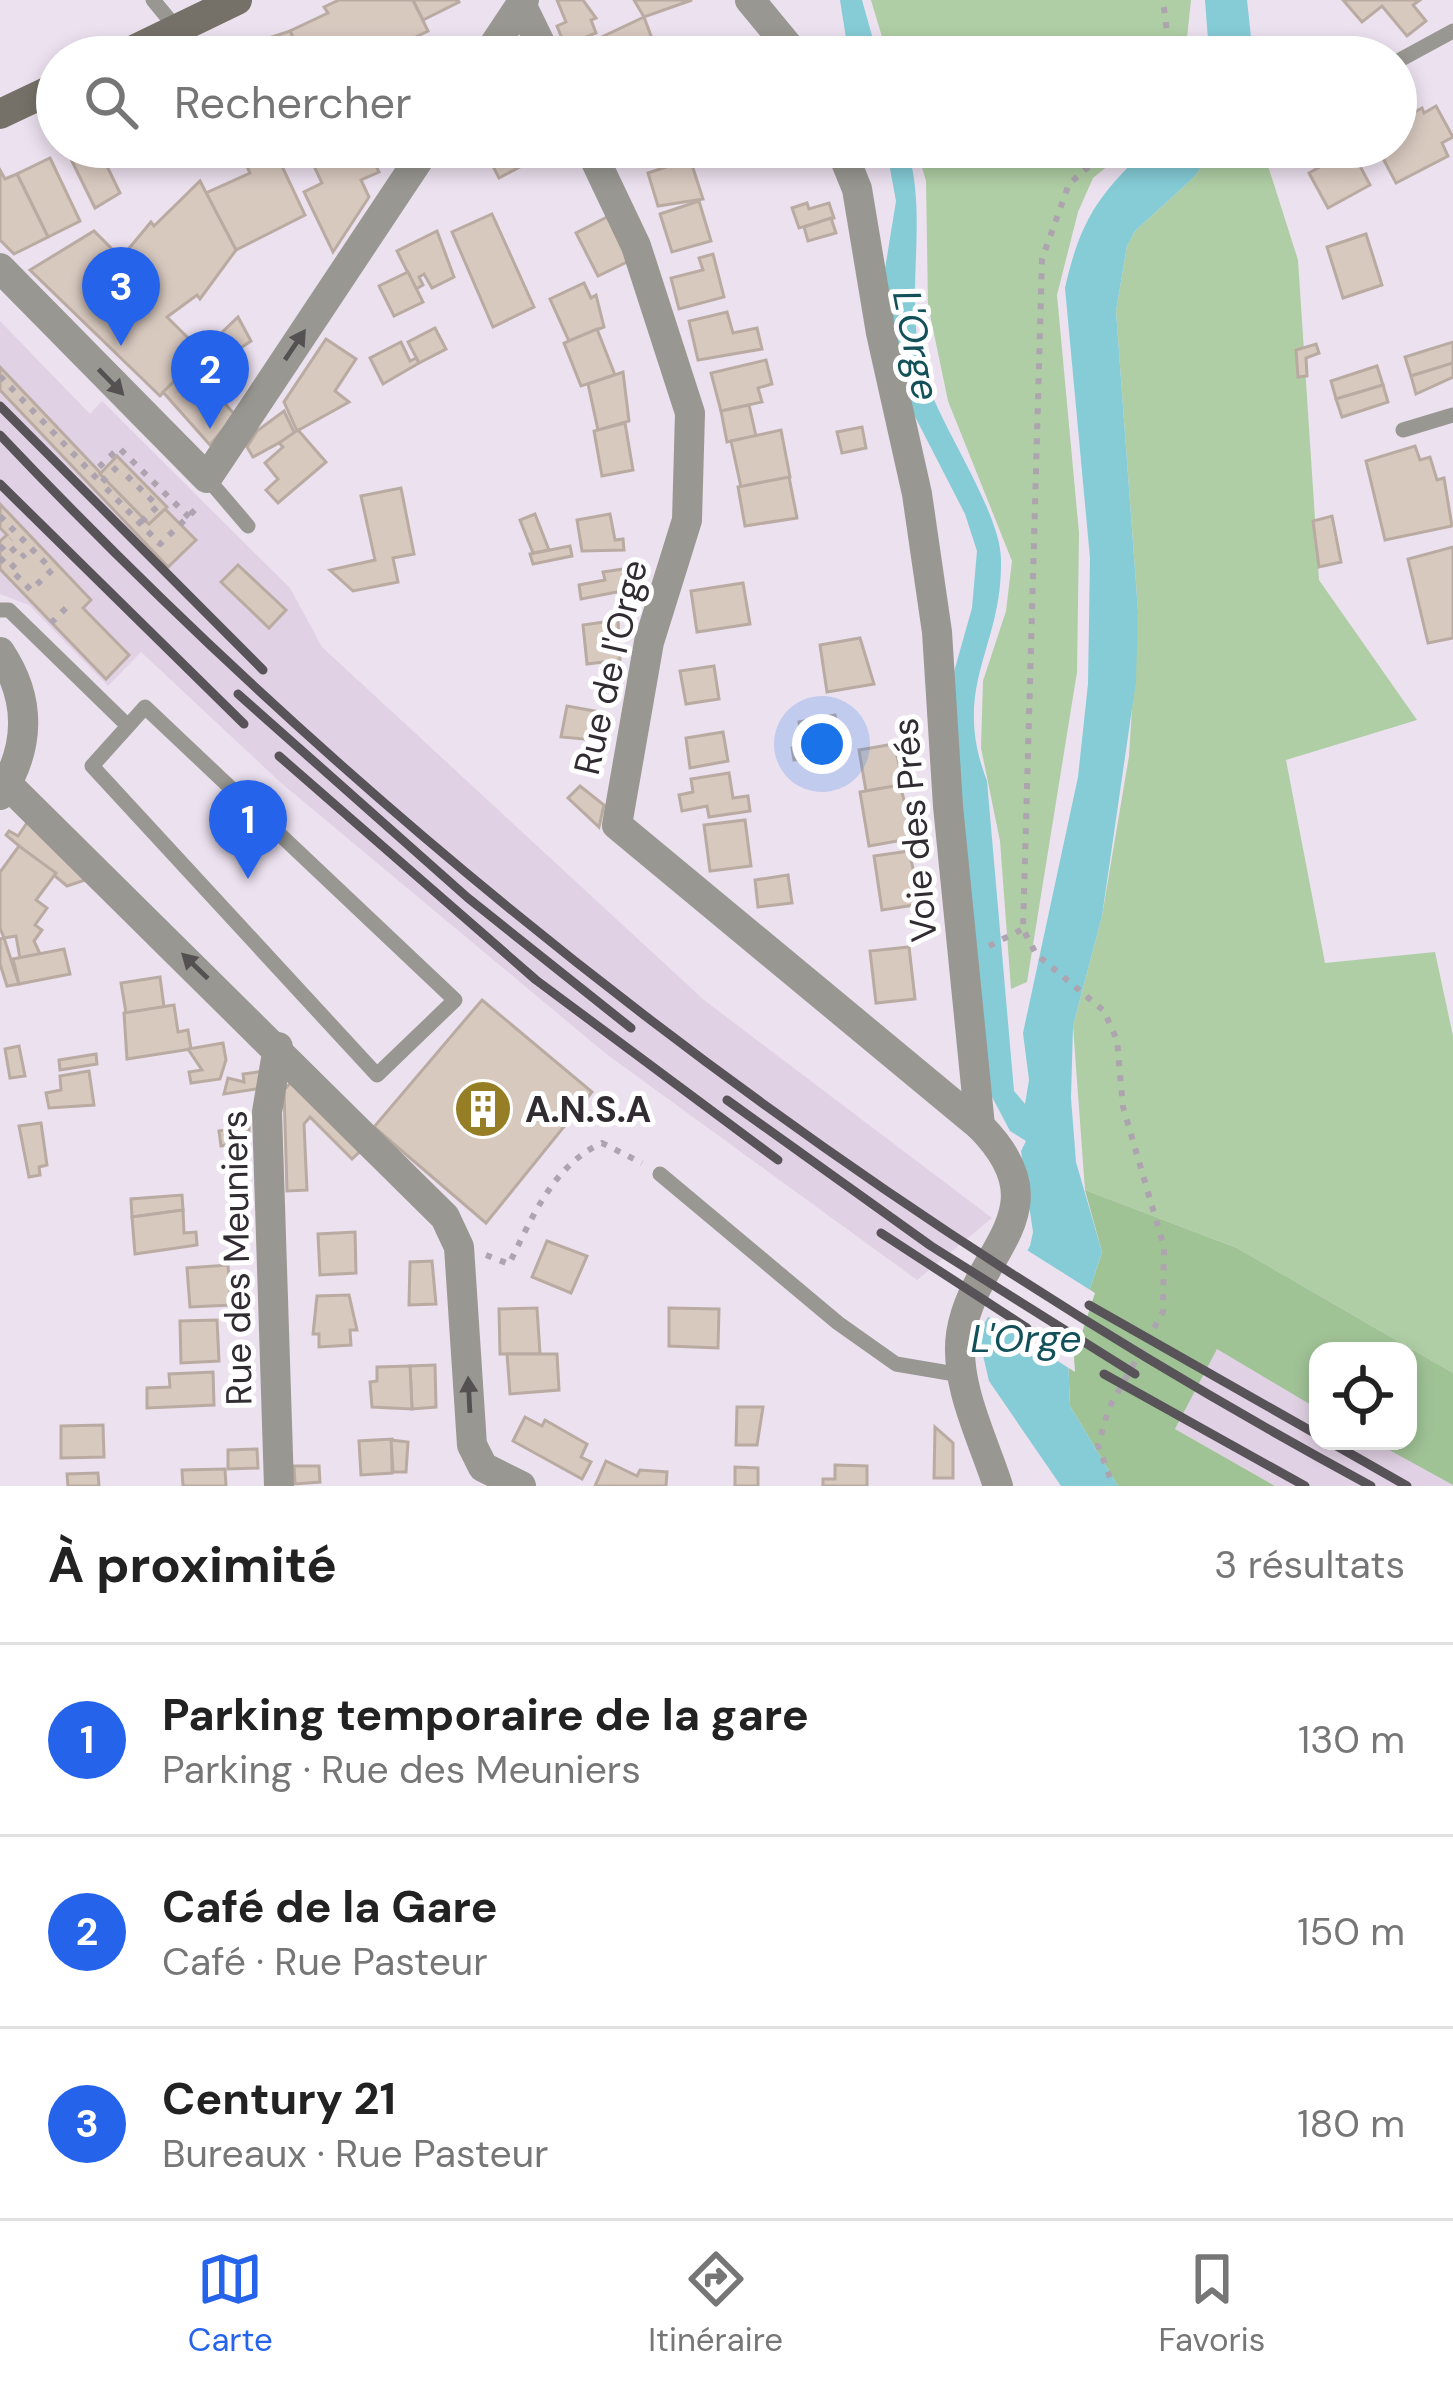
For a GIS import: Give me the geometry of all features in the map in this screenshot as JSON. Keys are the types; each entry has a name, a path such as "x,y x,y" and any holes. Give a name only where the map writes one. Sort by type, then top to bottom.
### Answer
{"main road":[{"path":"162,36 237,0"},
{"path":"0,114 36,97"}],"street":[{"path":"750,0 780,36"},
{"path":"500,36 523,2"},
{"path":"523,2 538,36"},
{"path":"0,268 207,478 413,168"},
{"name":"Rue de l'Orge","path":"599,168 636,246 690,413 687,520 649,642 617,825 980,1126"},
{"name":"Voie des Prés","path":"848,168 857,189 880,333 917,494 937,632 948,806 980,1126 1010,1162 1018,1198 1011,1228 967,1314 961,1375 998,1486"},
{"path":"0,652 22,695 25,723 22,757 2,785 278,1047 445,1217 459,1247 472,1445 484,1467 521,1486"},
{"name":"Rue des Meuniers","path":"278,1047 267,1112 279,1486"}],"lane":[{"path":"153,0 177,29"},
{"path":"1417,51 1453,32"},
{"path":"1403,430 1453,415"},
{"path":"207,478 248,526"},
{"path":"0,610 9,610 128,726"},
{"path":"145,706 455,1000 377,1075 92,766 128,726 145,706"},
{"path":"659,1174 896,1364 961,1375"}],"path":[{"path":"1163,0 1166,36"},
{"path":"1088,168 1070,184 1042,260 1023,929 1036,954 1104,1011 1117,1040 1123,1107 1164,1247 1163,1312 1109,1408 1098,1444 1113,1486"},
{"path":"0,376 160,544 190,517 119,448"},
{"path":"99,467 129,439"},
{"path":"101,483 117,466"},
{"path":"127,476 158,506 140,523"},
{"path":"0,516 52,570 31,590 10,569 25,554"},
{"path":"0,550 15,542 0,562"},
{"path":"29,569 40,559"},
{"path":"52,623 72,602"},
{"path":"986,947 1023,929"},
{"path":"459,1247 509,1264 550,1187 582,1152 602,1143 659,1174"}],"shaded area":[{"path":"0,321 90,414 102,401 290,588 322,647 704,1000 992,1218 917,1280 605,1053 280,782 141,652 108,686 29,605 0,594"},
{"path":"1216,1348 1309,1369 1309,1450 1417,1450 1417,1437 1453,1436 1453,1486 1275,1486 1175,1429"}],"green space":[{"path":"871,0 1191,0 1187,36 882,36"},
{"path":"922,168 1105,168 1093,178 1078,212 1057,295 1079,533 1077,672 1027,982 1011,989 1000,841 981,748 983,681 1006,611 1012,561 948,401 928,305"},
{"path":"1201,168 1269,168 1298,260 1319,580 1417,720 1286,760 1325,963 1435,952 1453,1036 1453,1373 1417,1352 1417,1342 1399,1342 1237,1248 1085,1190 1073,1026 1102,916 1129,756 1138,611 1116,311 1127,246 1135,231"},
{"path":"1085,1190 1237,1248 1399,1342 1309,1342 1309,1404 1217,1349 1175,1429 1275,1486 1118,1486 1070,1406 1068,1356 1102,1252"},
{"path":"1417,1352 1453,1373 1453,1485 1389,1450 1417,1450"}],"water":[{"path":"840,0 862,0 872,36 846,36"},
{"path":"1205,0 1247,0 1251,36 1208,36"},
{"name":"L'Orge","path":"890,168 912,168 917,231 915,316 924,373 991,517 1001,559 974,718 987,781 1014,1091 1025,1104 1029,1080 1023,1033 1078,777 1088,684 1090,558 1065,288 1085,226 1128,168 1201,168 1135,231 1127,246 1116,311 1138,611 1136,681 1102,916 1073,1026 1076,1162 1102,1252 1068,1356 1070,1406 1118,1486 1061,1486 989,1381 978,1334 1030,1246 1033,1232 1021,1151 1026,1141 1010,1131 990,1093 950,686 972,608 977,551 965,514 907,401 885,269 896,201"}],"pier":[{"path":"1022,1247 1095,1293 1074,1357 1075,1372 982,1313"}],"building":[{"path":"339,0 413,0 428,31 418,36 292,36 290,31 328,13 324,7"},
{"path":"413,0 458,0 459,2 423,20"},
{"path":"557,0 583,0 596,18 591,20 596,33 561,36 557,26 566,22"},
{"path":"634,0 692,0 644,17"},
{"path":"1343,0 1420,0 1413,5 1426,21 1407,36 1382,6 1362,22"},
{"path":"644,17 651,36 604,36"},
{"path":"1436,106 1453,137 1442,143 1448,156 1396,183 1388,168 1417,168 1417,111 1422,108 1424,113"},
{"path":"36,165 55,168 80,221 48,237 17,174"},
{"path":"75,168 108,168 120,193 95,208"},
{"path":"248,168 283,168 305,215 236,250 206,193 250,173"},
{"path":"315,168 377,168 379,172 361,180 369,197 333,252 304,192 322,183"},
{"path":"494,168 518,168 499,178"},
{"path":"693,168 703,199 658,206 648,173"},
{"path":"1318,168 1361,168 1370,185 1328,208 1309,173"},
{"path":"0,170 5,179 17,174 48,237 14,254 0,240"},
{"path":"200,181 236,250 200,299 197,295 167,317 191,341 185,347 197,358 160,396 30,270 94,231 121,258 151,222 154,226"},
{"path":"699,201 711,241 672,252 660,214"},
{"path":"807,203 809,209 829,203 834,218 799,228 792,208"},
{"path":"492,214 534,307 493,327 452,232"},
{"path":"611,215 631,260 598,276 576,233"},
{"path":"831,218 836,233 808,241 804,227"},
{"path":"437,231 454,277 432,288 424,274 419,277 423,285 416,289 397,251"},
{"path":"1366,234 1382,285 1343,298 1327,247"},
{"path":"713,254 724,297 679,309 671,278 703,270 699,258"},
{"path":"408,272 423,302 394,316 379,286"},
{"path":"584,283 591,298 596,295 604,327 569,341 550,299"},
{"path":"727,312 733,333 757,328 762,349 698,360 689,321"},
{"path":"238,317 251,341 227,357 212,342"},
{"path":"435,328 446,349 419,363 408,342"},
{"path":"597,329 615,375 581,386 564,343"},
{"path":"326,339 356,359 335,391 349,402 297,431 284,402"},
{"path":"212,342 228,358 206,380 191,365"},
{"path":"401,342 410,361 416,358 419,363 383,384 370,358"},
{"path":"1453,342 1453,363 1411,376 1405,357"},
{"path":"1316,344 1319,353 1306,358 1307,376 1298,377 1296,350"},
{"path":"766,360 772,384 758,388 762,402 721,411 711,373"},
{"path":"1453,363 1453,377 1416,394 1411,376"},
{"path":"191,365 235,415 210,445 163,392"},
{"path":"1377,366 1383,385 1336,399 1331,381"},
{"path":"0,367 149,524 165,509 196,540 168,567 0,390"},
{"path":"623,372 629,421 598,430 588,384"},
{"path":"1383,385 1388,402 1342,417 1336,399"},
{"path":"749,405 756,436 727,442 721,411"},
{"path":"284,411 295,434 253,457 247,447 257,431"},
{"path":"625,423 633,470 602,476 594,431"},
{"path":"862,427 866,448 842,453 837,432"},
{"path":"298,430 326,462 278,503 266,490 278,479 265,463 283,447 279,443"},
{"path":"781,430 790,477 741,487 731,441"},
{"path":"1415,446 1420,460 1430,457 1437,480 1444,478 1452,526 1385,540 1366,461"},
{"path":"117,456 167,507 149,524 100,474"},
{"path":"789,477 797,518 745,526 738,487"},
{"path":"401,488 414,554 393,558 398,582 353,591 330,570 375,560 361,496"},
{"path":"0,504 91,600 83,608 129,655 106,679 0,569 0,541 7,535 0,528"},
{"path":"535,514 549,550 533,553 520,520"},
{"path":"610,514 615,540 623,539 624,550 582,551 577,520"},
{"path":"1332,516 1341,562 1319,567 1313,521"},
{"path":"570,546 572,556 533,564 530,554"},
{"path":"1453,547 1453,638 1428,643 1408,559"},
{"path":"238,565 286,610 269,628 221,582"},
{"path":"623,569 627,590 581,599 579,585 605,580 603,572"},
{"path":"743,583 750,624 697,632 691,591"},
{"path":"618,620 620,660 587,664 583,625"},
{"path":"860,638 874,684 827,692 820,645"},
{"path":"714,666 719,699 686,704 680,671"},
{"path":"567,706 600,712 595,740 561,737"},
{"path":"835,715 841,752 794,760 792,748 803,747 799,722"},
{"path":"723,732 728,761 690,768 686,738"},
{"path":"894,744 904,785 866,791 859,750"},
{"path":"729,773 733,798 748,796 750,811 709,817 707,806 682,811 679,795 693,792 691,779"},
{"path":"900,785 914,838 869,846 860,792"},
{"path":"580,786 604,805 599,827 568,798"},
{"path":"29,820 91,878 67,886 6,835 9,831 18,836"},
{"path":"745,820 751,866 710,871 704,825"},
{"path":"19,846 56,873 36,900 47,908 35,925 42,930 34,941 40,954 20,958 16,936 4,938 0,928 0,872"},
{"path":"909,851 921,904 882,910 874,856"},
{"path":"788,875 792,903 758,907 755,880"},
{"path":"4,938 19,984 7,986 0,964 0,939"},
{"path":"909,947 915,999 876,1003 870,951"},
{"path":"64,949 70,974 19,984 13,959"},
{"path":"160,977 164,1007 126,1013 121,983"},
{"name":"A.N.S.A","path":"482,1000 592,1092 486,1223 374,1127"},
{"path":"174,1005 178,1032 188,1030 191,1049 127,1059 124,1013"},
{"path":"223,1043 226,1060 220,1079 191,1083 189,1072 202,1070 188,1049"},
{"path":"19,1046 25,1076 10,1078 5,1049"},
{"path":"96,1054 97,1064 60,1070 59,1060"},
{"path":"89,1071 94,1105 49,1108 46,1093 61,1090 60,1076"},
{"path":"264,1071 269,1087 224,1094 228,1078 244,1082 243,1074"},
{"path":"296,1077 366,1146 352,1159 310,1117 304,1124 307,1190 287,1191 284,1090"},
{"path":"41,1123 47,1165 39,1167 40,1175 29,1177 19,1126"},
{"path":"249,1126 249,1141 221,1146 219,1131"},
{"path":"182,1195 183,1210 132,1217 131,1199"},
{"path":"183,1210 184,1233 196,1232 197,1245 135,1254 132,1217"},
{"path":"355,1232 356,1273 320,1275 318,1234"},
{"path":"547,1241 587,1256 571,1293 532,1277"},
{"path":"432,1261 436,1304 409,1305 410,1262"},
{"path":"228,1265 231,1305 190,1307 187,1268"},
{"path":"349,1295 357,1330 350,1330 351,1345 319,1347 319,1334 313,1334 317,1296"},
{"path":"537,1308 540,1354 500,1354 499,1309"},
{"path":"669,1308 719,1309 718,1348 669,1346"},
{"path":"217,1320 219,1361 181,1363 180,1321"},
{"path":"507,1354 557,1354 559,1390 510,1394"},
{"path":"435,1365 436,1407 412,1409 410,1366"},
{"path":"410,1366 412,1409 372,1407 370,1382 377,1381 377,1367"},
{"path":"213,1372 214,1405 147,1408 147,1388 170,1387 169,1374"},
{"path":"737,1407 763,1407 757,1445 736,1445"},
{"path":"525,1417 542,1426 545,1420 587,1444 581,1457 591,1462 582,1479 513,1441"},
{"path":"103,1425 104,1457 61,1458 61,1426"},
{"path":"935,1427 953,1443 953,1478 934,1478"},
{"path":"392,1439 392,1473 361,1475 359,1441"},
{"path":"391,1440 408,1442 406,1472 393,1472"},
{"path":"257,1449 258,1468 228,1469 228,1450"},
{"path":"606,1461 637,1476 640,1470 667,1472 666,1486 595,1486"},
{"path":"835,1465 867,1466 867,1486 823,1486 823,1479 835,1479"},
{"path":"294,1466 319,1466 320,1482 295,1484"},
{"path":"735,1467 758,1468 758,1486 735,1486"},
{"path":"225,1469 226,1486 183,1486 182,1470"},
{"path":"98,1473 99,1486 68,1486 67,1474"}],"railway":[{"path":"0,406 263,670"},
{"path":"0,435 152,589 311,738 474,880 644,1015 818,1143 998,1265 1182,1379 1371,1486"},
{"path":"0,484 244,724"},
{"path":"238,694 468,898 631,1028"},
{"path":"279,756 536,980 778,1160"},
{"path":"727,1100 931,1246 1135,1374"},
{"path":"881,1233 1027,1328"},
{"path":"1089,1305 1309,1430"},
{"path":"1104,1374 1305,1486"},
{"path":"1344,1450 1407,1486"}],"place":[{"name":"Century 21","path":"121,346"},
{"name":"Café de la Gare","path":"210,429"},
{"name":"Parking temporaire de la gare","path":"248,879"},
{"name":"A.N.S.A","path":"483,1109"}]}
